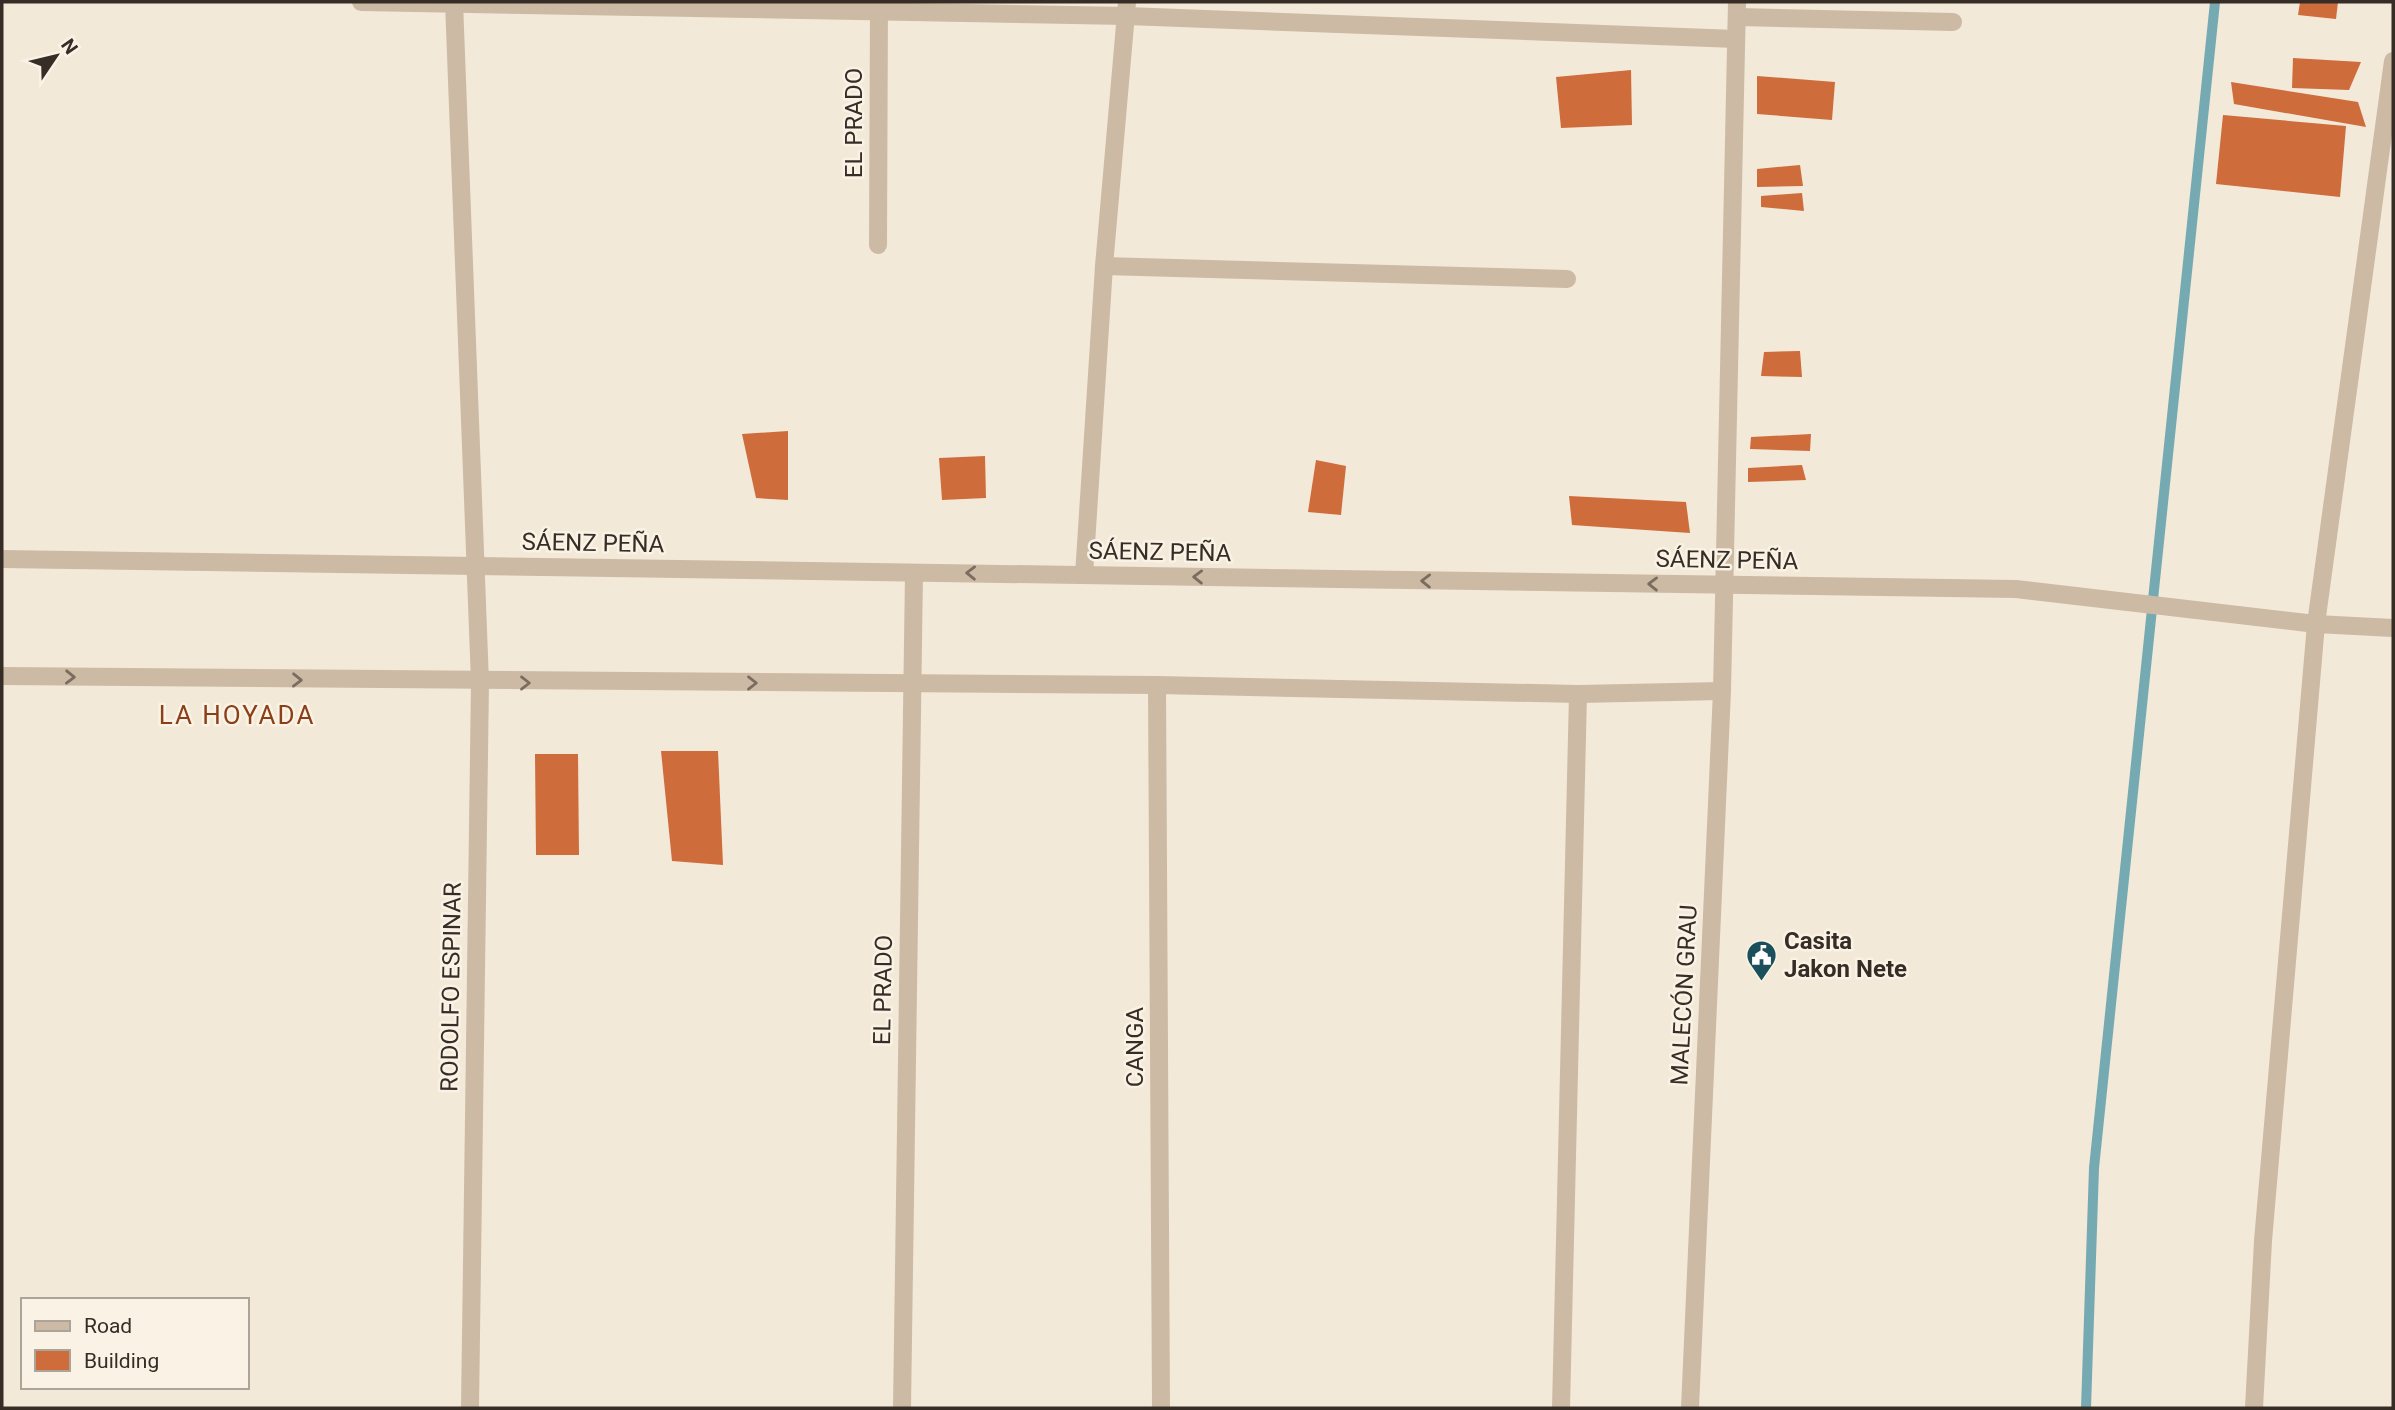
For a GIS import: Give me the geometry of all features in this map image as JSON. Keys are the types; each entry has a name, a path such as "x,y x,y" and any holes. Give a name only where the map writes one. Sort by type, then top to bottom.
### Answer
{"street":[{"path":"361,2 1127,9 1736,38"},
{"name":"RODOLFO ESPINAR","path":"454,2 480,682 470,1408"},
{"name":"EL PRADO","path":"878,245 879,6"},
{"path":"1084,575 1104,265 1127,9"},
{"path":"1737,9 1953,22"},
{"name":"MALECÓN GRAU","path":"1690,1408 1721,691 1721,585 1737,9"},
{"path":"2254,1408 2263,1241 2316,624 2393,61"},
{"path":"1104,265 1567,279"},
{"name":"SÁENZ PEÑA","path":"2,559 2016,589 2316,624 2393,628"},
{"name":"EL PRADO","path":"902,1408 914,573"},
{"path":"2,676 480,682 1157,685 1578,694 1721,691"},
{"name":"CANGA","path":"1157,685 1161,1408"},
{"path":"1561,1408 1578,694"}],"building":[{"path":"2300,2 2338,2 2336,19 2298,15"},
{"path":"2293,58 2361,62 2349,90 2292,88"},
{"path":"1631,70 1632,125 1561,128 1556,77"},
{"path":"1757,76 1835,82 1832,120 1757,114"},
{"path":"2231,82 2358,102 2366,127 2234,104"},
{"path":"2223,115 2346,126 2340,197 2216,184"},
{"path":"1800,165 1803,186 1757,187 1757,169"},
{"path":"1802,193 1804,211 1761,207 1761,196"},
{"path":"1800,351 1802,377 1761,376 1764,352"},
{"path":"788,431 788,500 756,498 742,434"},
{"path":"1811,434 1810,451 1750,449 1751,437"},
{"path":"985,456 986,498 942,500 939,458"},
{"path":"1316,460 1346,466 1341,515 1308,512"},
{"path":"1802,465 1806,480 1748,482 1748,468"},
{"path":"1569,496 1686,502 1690,533 1572,525"},
{"path":"661,751 718,751 723,865 672,861"},
{"path":"535,754 578,754 579,855 536,855"}],"waterway":[{"path":"2086,1408 2094,1168 2215,2"}],"place":[{"name":"Casita Jakon Nete","path":"1761,982"}],"district":[{"name":"LA HOYADA","path":"237,715"}]}
